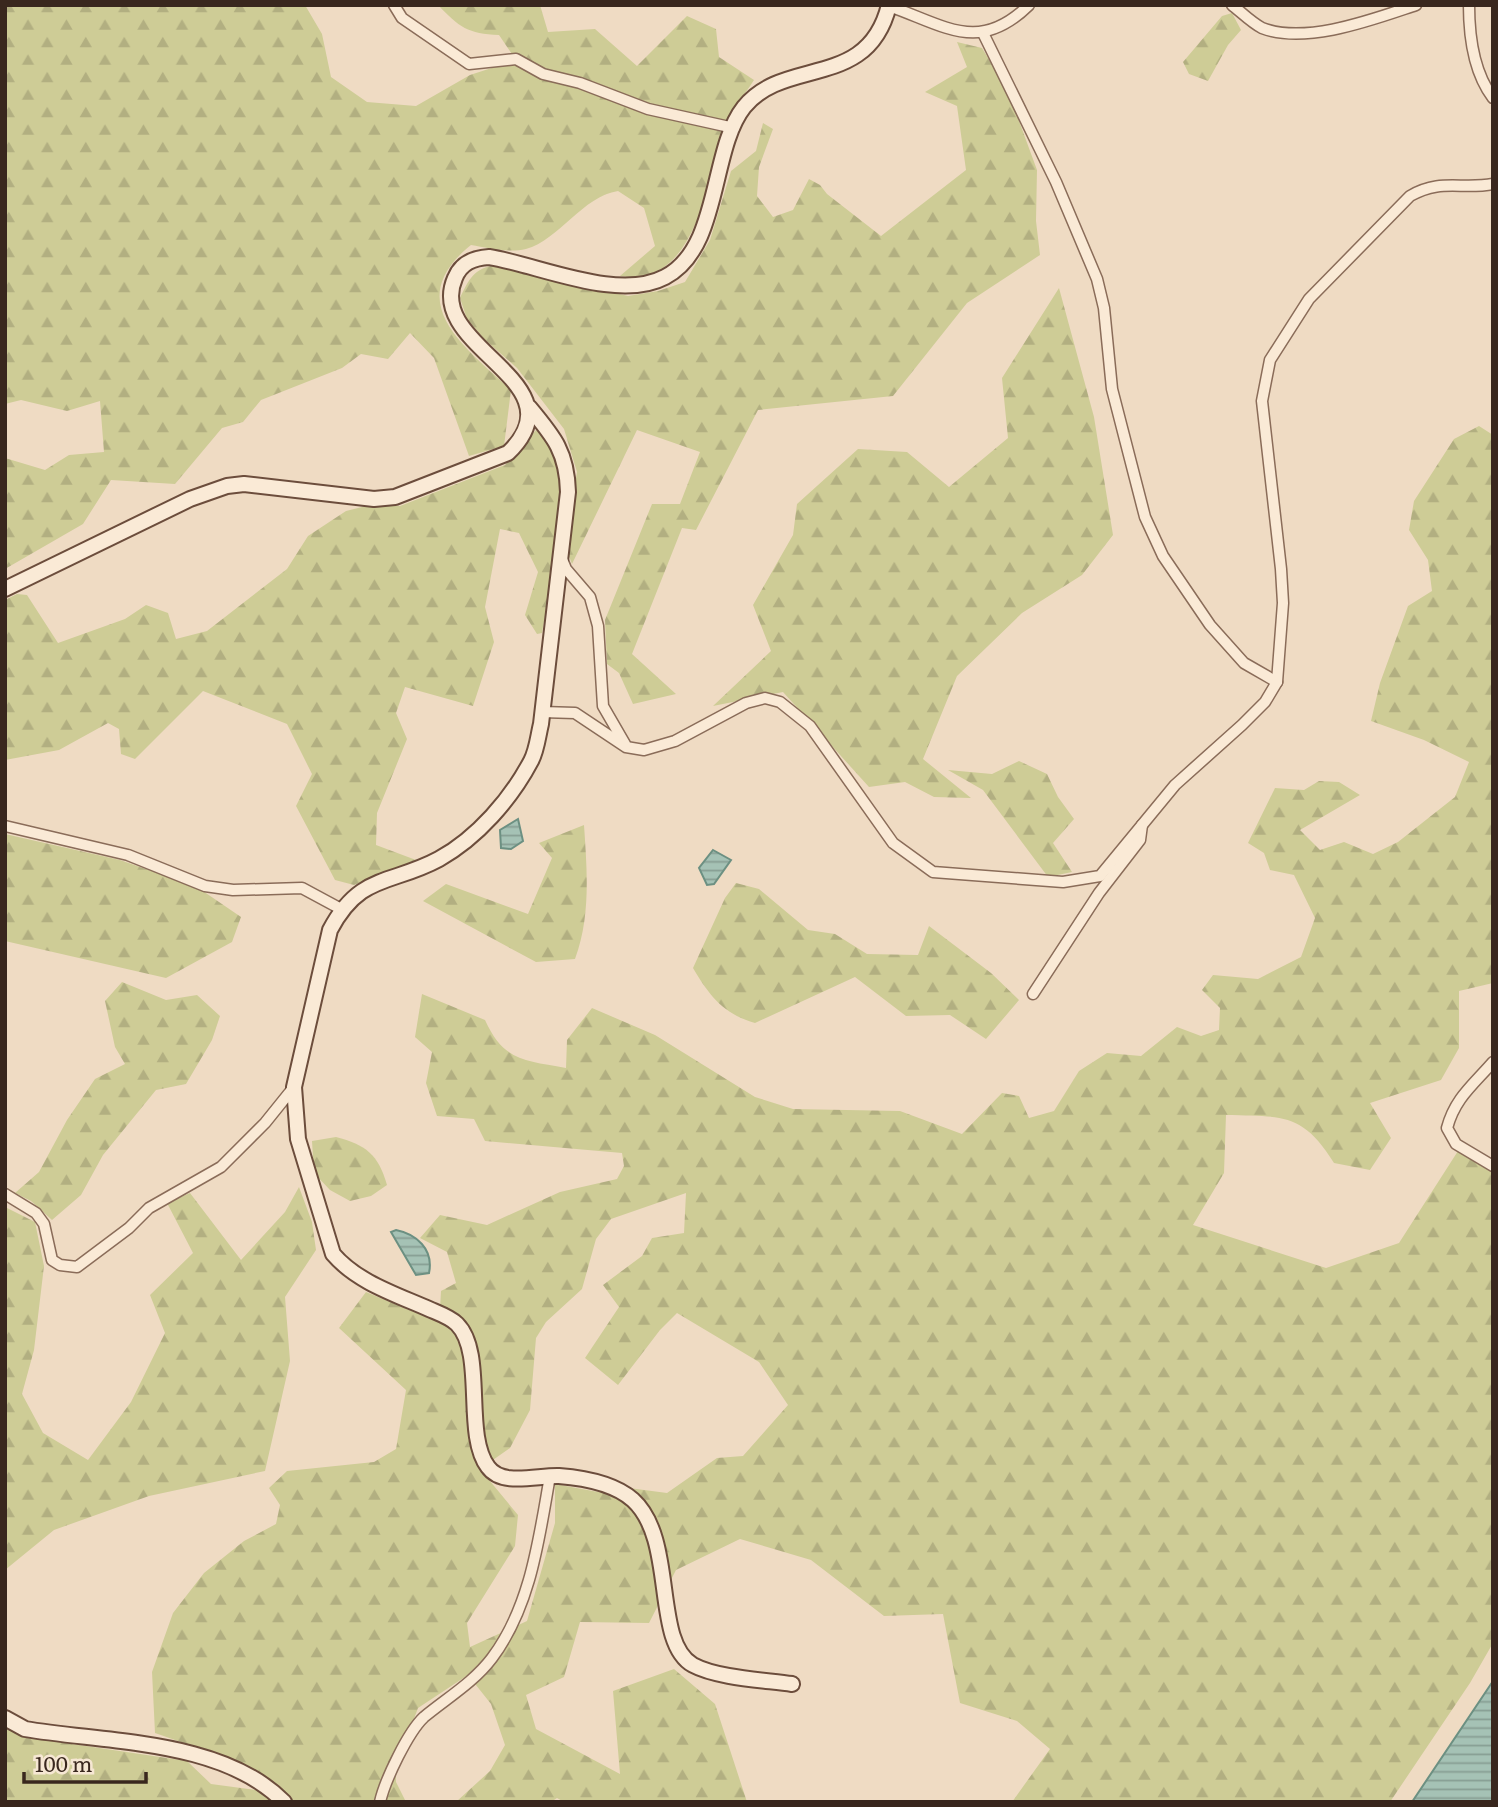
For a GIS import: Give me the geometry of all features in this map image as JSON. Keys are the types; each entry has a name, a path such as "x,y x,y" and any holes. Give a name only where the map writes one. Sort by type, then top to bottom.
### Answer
{"street":[{"path":"394,5 402,18 469,64 516,59 543,74 580,83 649,109 734,128"},
{"path":"792,1684 709,1671 684,1658 673,1641 657,1545 650,1522 641,1508 613,1486 550,1476 503,1477 489,1469 480,1453 467,1341 457,1324 362,1279 345,1268 333,1254 298,1139 294,1087 330,930 341,909 354,894 438,860 480,828 506,797 532,759 542,712 568,492 568,470 562,449 529,407 523,392 461,325 451,309 450,290 463,265 476,258 489,257 606,284 632,287 666,277 682,264 703,230 734,128 744,108 758,95 775,86 842,64 859,54 875,37 889,6 955,30 983,33 997,31 1030,5"},
{"path":"1232,5 1261,27 1304,32 1361,24 1416,5"},
{"path":"1469,5 1473,50 1483,86 1493,98"},
{"path":"983,33 1056,182 1097,279 1104,308 1112,389 1145,517 1163,556 1210,625 1244,663 1277,682"},
{"path":"542,712 575,713 626,747 643,750 660,747 746,703 765,698 780,702 810,726 893,843 917,863 933,872 1086,881 1100,876 1175,785 1265,702 1277,682 1283,603 1262,401 1270,360 1308,299 1410,196 1424,188 1444,183 1493,184"},
{"path":"5,589 190,499 227,485 244,484 374,499 395,497 508,453 520,442 527,427 529,407"},
{"path":"560,555 566,569 590,597 598,626 603,706 626,747"},
{"path":"1033,994 1099,893 1140,841 1143,821"},
{"path":"5,826 128,855 205,886 233,890 302,888 341,909"},
{"path":"1493,1062 1457,1101 1447,1128 1456,1144 1493,1166"},
{"path":"5,1194 36,1213 44,1224 52,1260 61,1265 77,1266 129,1228 149,1208 221,1167 264,1123 294,1087"},
{"path":"380,1802 391,1772 421,1720 477,1675 511,1629 534,1560 550,1476"},
{"path":"5,1718 25,1729 190,1753 229,1765 284,1802"}],"green space":[{"path":"5,5 305,5 322,34 331,77 367,102 416,106 470,75 516,60 499,35 465,28 438,5 540,5 548,32 595,29 637,66 687,16 716,29 719,57 754,80 733,111 698,218 685,243 669,263 648,275 620,276 655,246 644,208 618,191 594,201 538,244 526,249 512,250 471,245 450,266 441,286 440,305 447,323 475,357 511,390 504,446 469,456 434,358 410,333 388,359 361,354 342,368 261,400 243,422 222,428 175,484 111,480 83,524 5,569 5,458 45,470 69,455 104,452 100,401 67,411 21,400 5,404"},
{"path":"1232,13 1241,30 1228,45 1208,81 1189,74 1183,62 1222,16"},
{"path":"957,42 982,48 1008,91 1037,170 1036,221 1040,255 967,303 893,396 758,410 696,530 682,528 632,654 676,694 633,704 619,673 607,664 605,620 652,504 680,504 700,452 637,430 572,564 565,546 577,472 564,429 517,368 484,339 467,319 460,298 463,291 477,272 496,265 628,296 658,291 685,282 710,240 731,171 756,151 763,123 773,129 759,167 757,196 773,217 793,210 809,179 820,185 827,194 881,236 966,170 957,106 925,92 967,67"},
{"path":"1059,288 1094,417 1113,535 1082,575 1022,613 957,676 923,759 971,798 934,797 905,782 869,787 783,692 713,706 771,651 753,605 793,535 797,504 858,449 907,452 949,487 1008,438 1002,378"},
{"path":"1479,426 1493,435 1493,983 1459,991 1459,1048 1441,1080 1370,1103 1391,1138 1370,1170 1334,1163 1311,1134 1289,1120 1226,1115 1224,1173 1193,1225 1326,1268 1399,1243 1458,1151 1493,1161 1493,1643 1470,1683 1390,1802 1012,1802 1050,1749 1017,1721 960,1703 943,1614 884,1616 811,1560 740,1539 676,1570 649,1623 580,1622 564,1677 526,1695 536,1729 620,1774 613,1691 674,1669 715,1704 747,1802 564,1802 557,1798 551,1802 456,1802 490,1771 505,1745 491,1704 468,1675 418,1708 396,1767 396,1782 406,1802 5,1802 5,1727 32,1738 187,1761 211,1784 256,1790 263,1777 238,1762 155,1733 152,1672 173,1613 204,1573 244,1541 276,1524 280,1505 269,1488 287,1471 374,1462 396,1449 406,1390 339,1328 366,1292 424,1316 440,1309 441,1291 456,1283 447,1252 420,1238 440,1215 487,1225 560,1192 617,1179 624,1166 622,1153 485,1141 474,1119 437,1116 426,1083 432,1052 415,1037 422,994 485,1020 492,1034 508,1052 527,1060 566,1068 567,1040 592,1008 655,1035 755,1097 793,1109 900,1111 962,1134 1002,1093 1019,1096 1029,1118 1054,1111 1079,1071 1107,1053 1141,1056 1177,1027 1201,1036 1219,1030 1220,1008 1202,990 1213,975 1258,979 1301,957 1315,918 1294,875 1270,870 1264,853 1248,843 1275,788 1304,790 1319,781 1339,782 1360,795 1300,830 1320,850 1344,842 1373,854 1398,842 1455,797 1469,762 1424,740 1371,721 1380,683 1408,606 1432,591 1428,560 1409,530 1414,501 1454,439","holes":["686,1193 684,1233 652,1238 642,1256 603,1285 619,1307 585,1358 618,1385 660,1330 677,1313 759,1362 788,1405 743,1456 717,1458 667,1493 629,1488 609,1494 555,1484 555,1523 527,1621 470,1647 467,1623 515,1546 518,1515 480,1469 510,1448 530,1410 536,1338 546,1322 582,1289 596,1239 611,1219"]},
{"path":"536,430 550,447 558,470 561,497 557,555 542,633 537,634 525,615 538,572 519,533 500,529 485,607 494,642 473,706 405,687 396,713 407,739 377,813 376,845 416,860 354,885 335,880 296,806 312,774 287,724 203,691 135,759 121,754 119,729 108,723 59,750 5,760 5,600 17,594 27,595 58,643 125,619 146,605 168,613 176,639 207,631 287,569 308,536 346,511 366,506 400,506 505,465"},
{"path":"1019,761 1047,774 1058,797 1074,819 1053,843 1072,872 1048,877 983,790 948,770 992,774"},
{"path":"584,825 586,910 575,959 536,962 423,901 446,884 528,914 552,858 539,843"},
{"path":"5,834 120,860 197,887 241,917 232,942 166,978 5,941"},
{"path":"736,883 759,889 808,930 835,934 867,954 918,955 929,926 991,973 1019,1000 986,1039 950,1015 906,1016 855,977 755,1023 744,1019 718,1002 693,968 725,898"},
{"path":"122,982 166,1000 197,995 220,1016 212,1040 186,1084 156,1090 103,1155 81,1195 52,1220 31,1201 15,1193 39,1172 67,1120 95,1079 125,1064 115,1047 105,1001"},
{"path":"336,1137 369,1152 375,1158 387,1185 371,1196 350,1201 330,1190 314,1173 312,1141"},
{"path":"299,1187 312,1222 316,1250 285,1297 290,1361 265,1471 149,1496 54,1530 5,1570 5,1207 35,1222 44,1266 34,1350 22,1394 43,1433 88,1460 131,1402 165,1333 150,1295 193,1253 167,1203 190,1193 241,1260 285,1212"}],"shaded area":[{"path":"518,819 523,841 511,849 501,848 500,830"},
{"path":"713,850 731,860 714,884 707,885 699,868"},
{"path":"396,1230 410,1235 422,1244 429,1257 429,1273 416,1275 391,1232"},
{"path":"1493,1681 1493,1802 1412,1802"}]}
